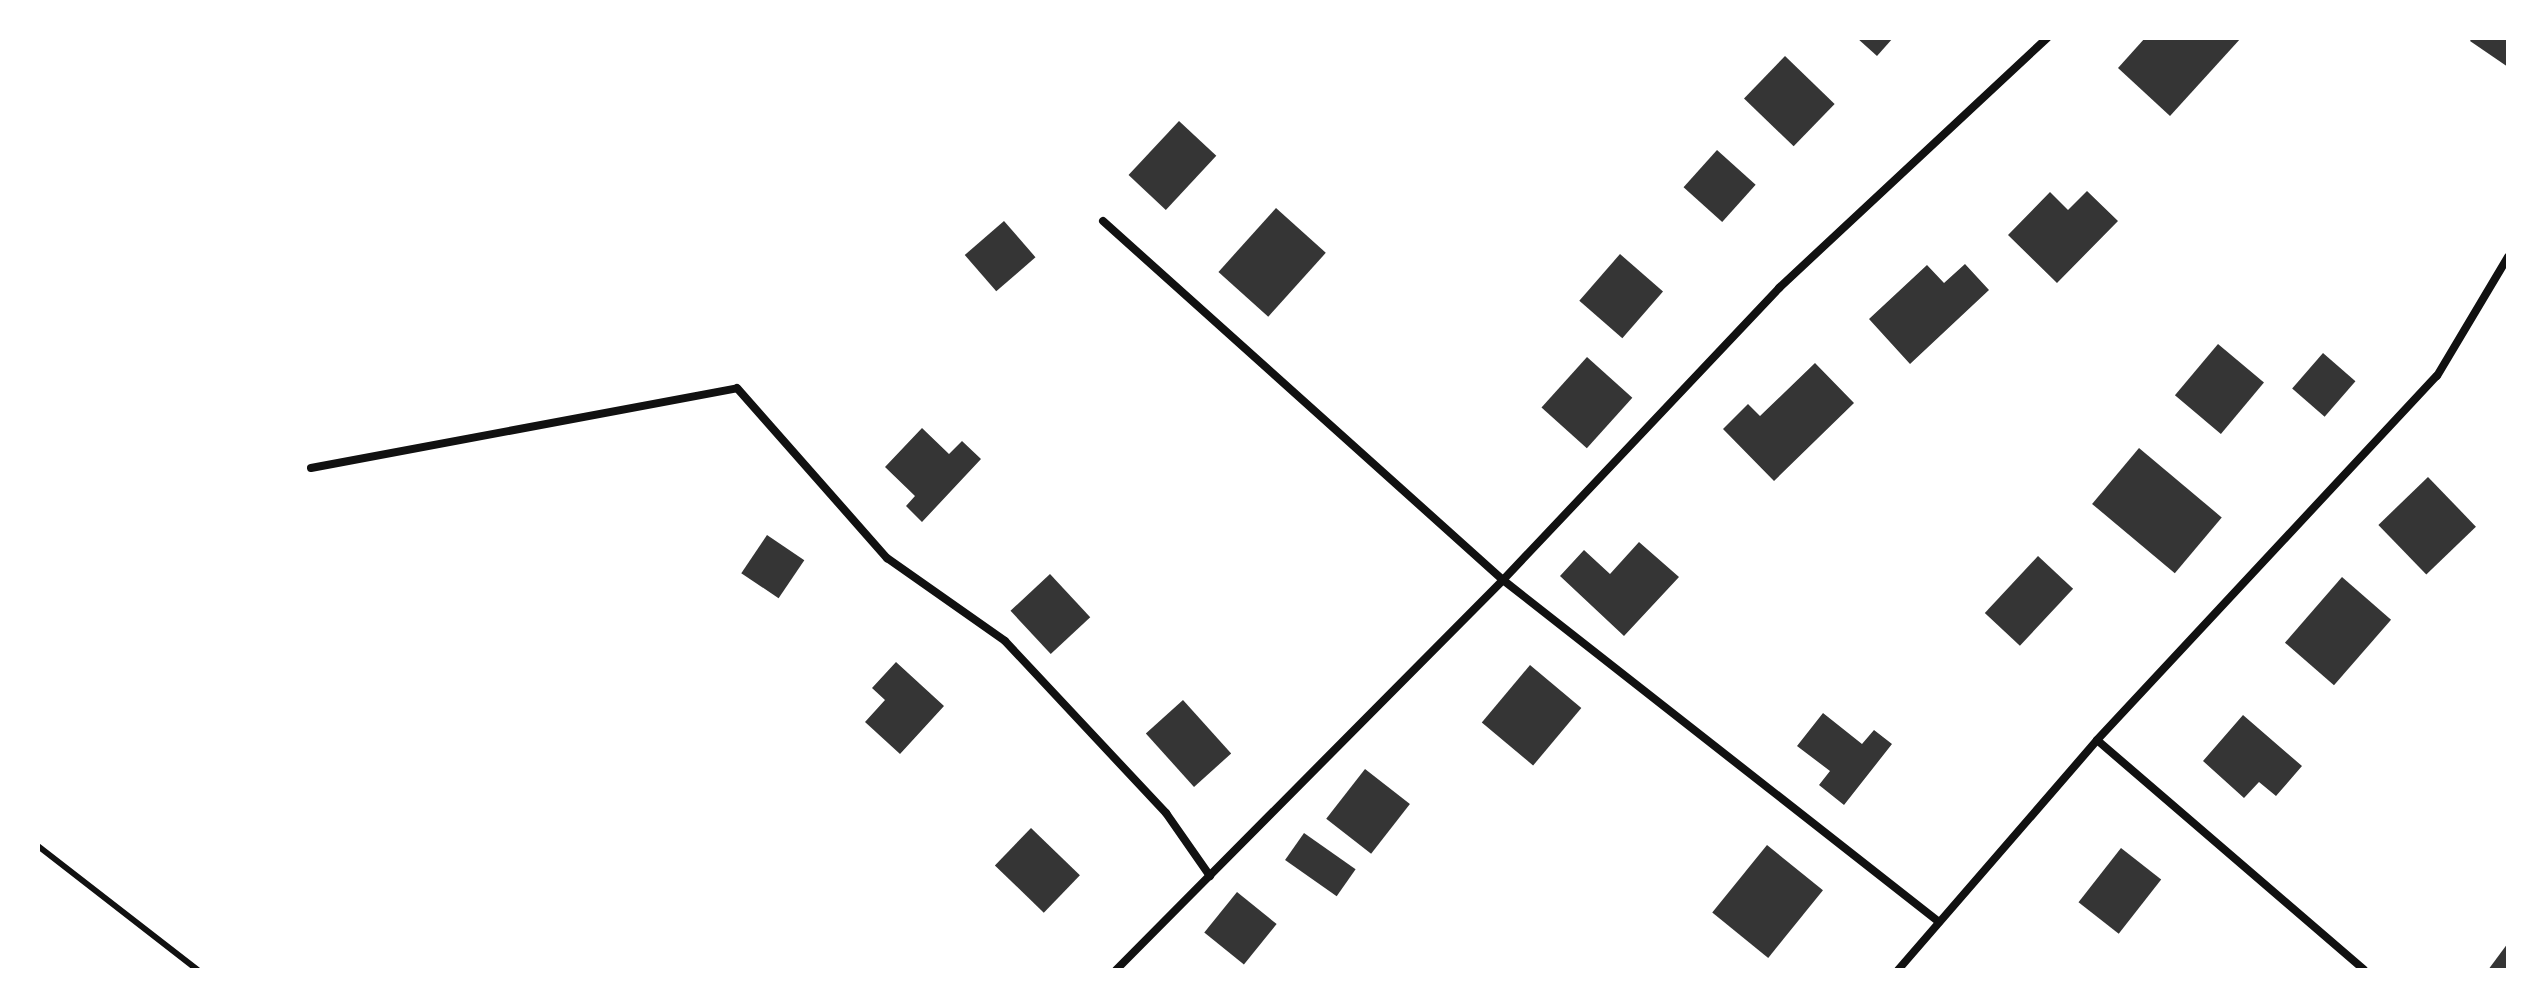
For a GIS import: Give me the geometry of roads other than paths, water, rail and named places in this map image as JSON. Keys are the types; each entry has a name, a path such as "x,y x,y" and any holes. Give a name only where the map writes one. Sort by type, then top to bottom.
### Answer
{"street":[{"path":"1116,970 1503,580 1779,288 2047,38"},
{"path":"1103,221 1503,580 1939,922"},
{"path":"1898,970 2097,740 2437,376 2508,257"},
{"path":"311,468 737,388 887,558 1005,641 1166,813 1210,876"},
{"path":"2097,740 2364,970"}],"lane":[{"path":"38,846 198,970"}]}
